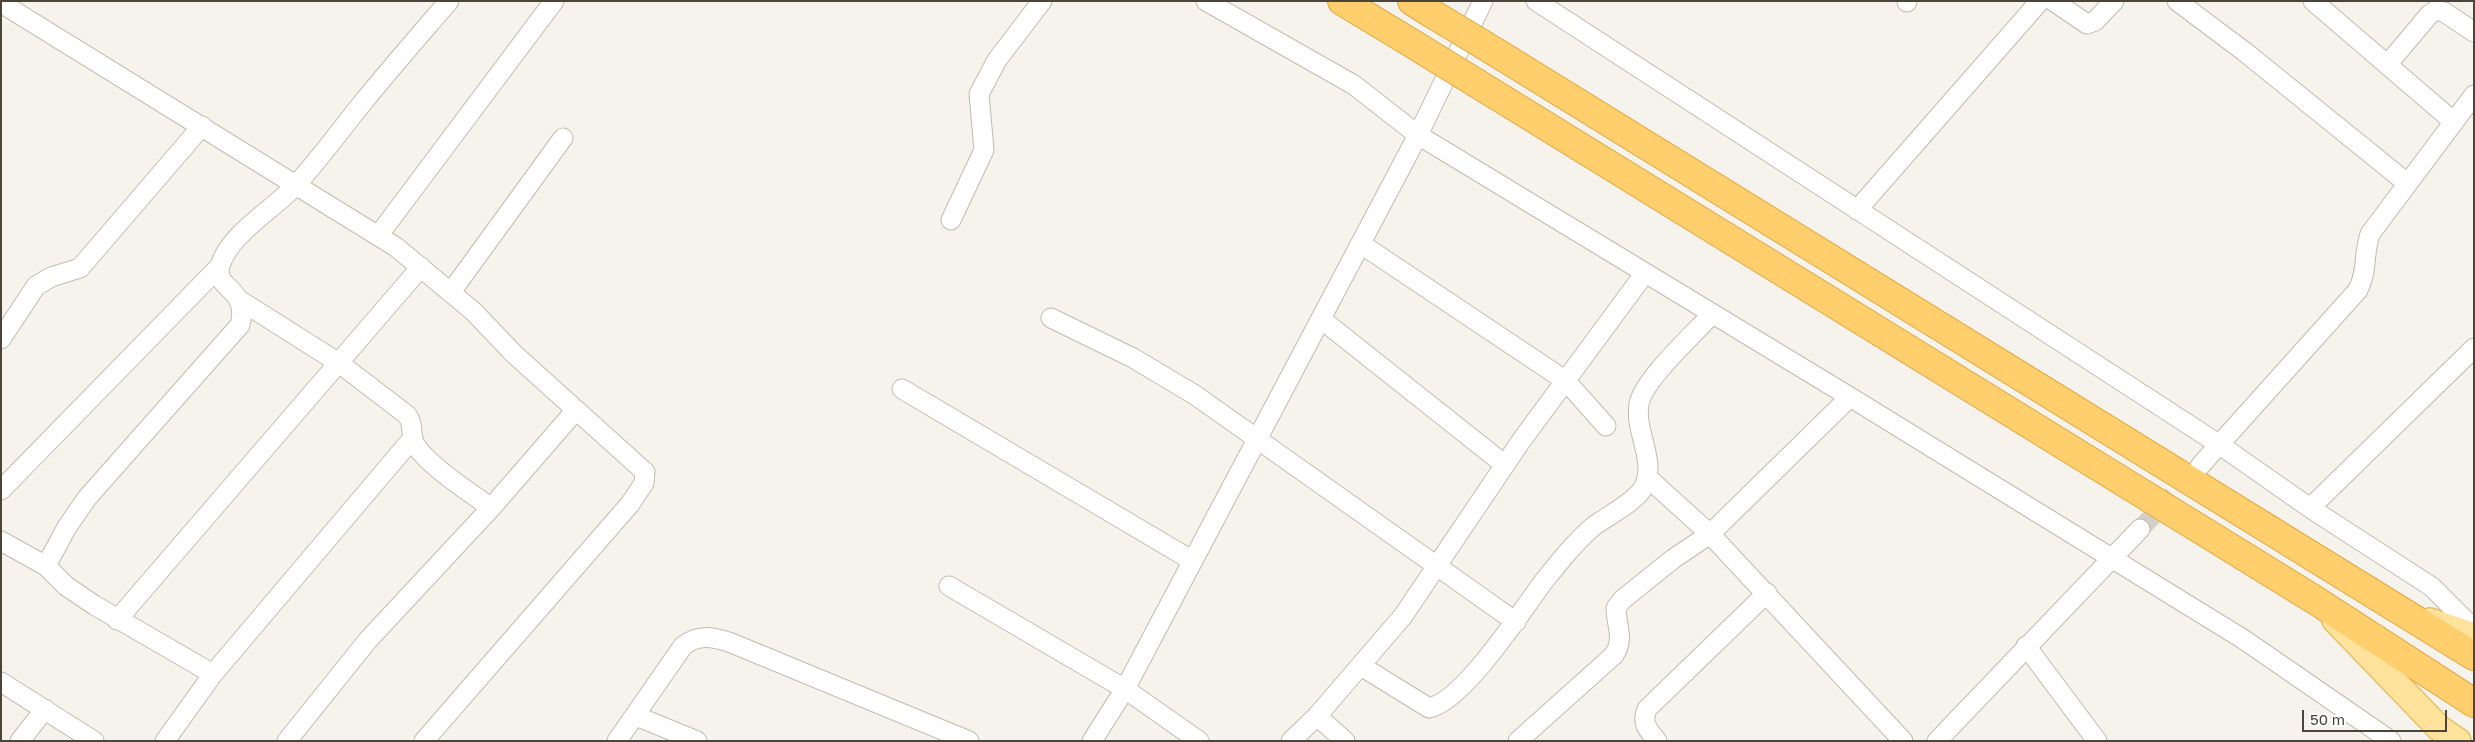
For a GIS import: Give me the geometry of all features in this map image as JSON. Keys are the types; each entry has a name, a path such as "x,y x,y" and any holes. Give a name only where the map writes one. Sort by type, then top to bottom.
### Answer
{"highway":[{"path":"1342,1 2315,600 2474,703"},
{"path":"1422,7 2474,656"}],"main road":[{"path":"2315,600 2439,728 2458,741"},
{"path":"2404,612 2474,636"}],"street":[{"path":"1,490 219,267 234,243 295,186 449,1"},
{"path":"378,236 554,1"},
{"path":"951,220 984,150 979,94 998,60 1042,1"},
{"path":"1206,1 1354,85 1418,135 1850,397 2286,667 2367,735 2391,741"},
{"path":"1092,741 1125,689 1361,244 1418,135 1483,1"},
{"path":"1536,1 2220,445 2310,508 2432,587 2474,629"},
{"path":"1858,210 2040,1"},
{"path":"2053,1 2086,24 2096,21 2114,1"},
{"path":"2177,1 2245,52 2407,183"},
{"path":"2313,1 2454,122"},
{"path":"1,3 378,236 421,267 451,292 645,472 644,483 630,504 424,741"},
{"path":"2387,65 2429,15 2436,10 2444,12 2474,32"},
{"path":"2200,466 2358,290 2365,276 2366,248 2370,234 2474,95"},
{"path":"1,340 36,286 52,277 80,268 202,126"},
{"path":"451,292 563,138"},
{"path":"1361,244 1566,381 1606,426"},
{"path":"165,741 213,674 412,439 413,422 407,414 338,363 241,301 221,280 219,267"},
{"path":"117,620 421,267"},
{"path":"1291,741 1317,716 1403,616 1505,465 1645,273"},
{"path":"46,566 67,528 87,498 240,325 243,314 241,301"},
{"path":"1361,666 1416,702 1429,708 1439,706 1488,657 1516,622 1545,580 1576,542 1642,491 1648,478 1647,461 1637,417 1639,401 1647,385 1712,314"},
{"path":"1051,318 1168,378 1258,438 1436,567 1516,622"},
{"path":"1321,319 1505,465"},
{"path":"2310,508 2474,348"},
{"path":"902,389 1193,561"},
{"path":"1518,741 1614,655 1619,647 1620,638 1616,608 1622,600 1673,559 1710,534 1850,397"},
{"path":"286,741 368,640 490,508 576,410"},
{"path":"412,439 422,454 490,508"},
{"path":"1648,478 1710,534 1903,741"},
{"path":"1938,741 2026,646 2140,529"},
{"path":"1,541 46,566 66,586 117,620 213,674"},
{"path":"949,586 1125,689 1199,741"},
{"path":"1656,741 1645,724 1644,716 1647,709 1767,593"},
{"path":"617,741 683,646 690,640 711,637 802,670 969,741"},
{"path":"2026,646 2097,741"},
{"path":"1,682 94,741"},
{"path":"20,741 45,709"},
{"path":"636,716 697,741"},
{"path":"1317,716 1345,741"}],"tunnel":[{"path":"2140,529 2195,472"}]}
